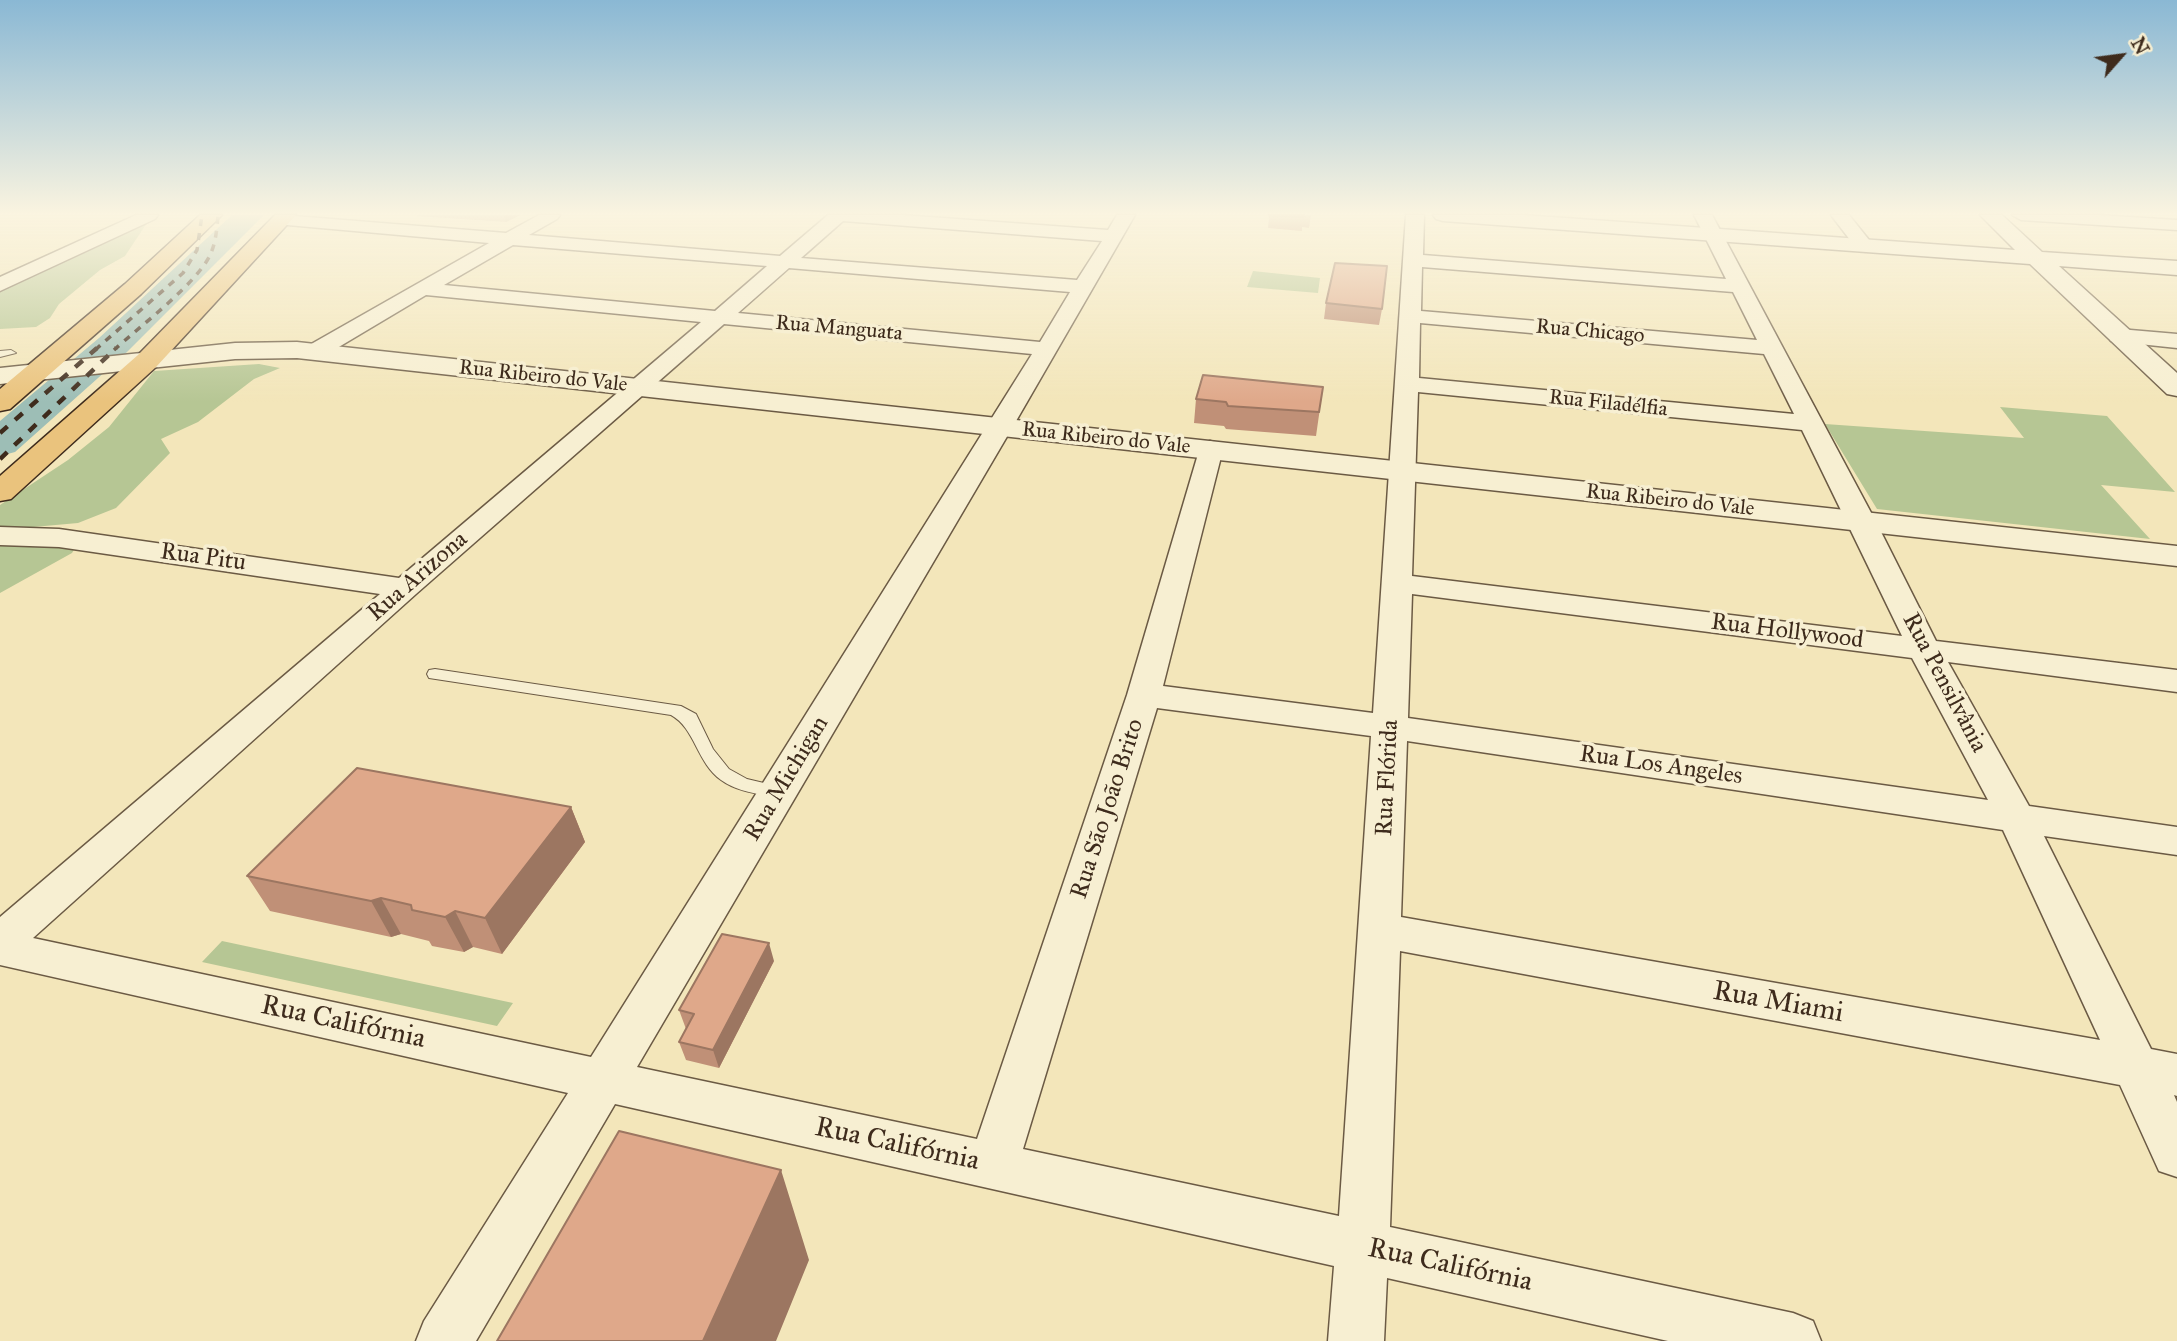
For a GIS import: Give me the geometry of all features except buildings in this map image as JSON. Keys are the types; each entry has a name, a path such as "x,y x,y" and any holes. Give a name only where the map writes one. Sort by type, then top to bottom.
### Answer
{"main road":[{"path":"36,372 55,344 118,278"},
{"path":"0,403 145,278"},
{"path":"0,492 221,278"}],"street":[{"path":"0,285 16,278"},
{"path":"314,352 442,278"},
{"name":"Rua Arizona","path":"0,942 766,278"},
{"path":"975,278 1083,287"},
{"name":"Rua Michigan","path":"444,1341 1000,428 1088,278"},
{"name":"Rua Flórida","path":"1356,1341 1367,1183 1412,278"},
{"path":"1633,278 1738,286"},
{"name":"Rua Pensilvânia","path":"1734,278 1862,522 1924,649 2016,817 2133,1068 2177,1154"},
{"path":"2057,278 2177,388"},
{"name":"Rua Manguata","path":"422,289 1047,349"},
{"name":"Rua Chicago","path":"1410,316 1770,348"},
{"path":"2119,336 2177,341"},
{"name":"Rua Ribeiro do Vale","path":"4,361 36,372 235,351 272,349 314,352 2177,556"},
{"name":"Rua Filadélfia","path":"1407,384 1810,424"},
{"name":"Rua São João Brito","path":"993,1166 1144,695 1210,449"},
{"name":"Rua Pitu","path":"0,536 59,538 405,588"},
{"name":"Rua Hollywood","path":"1397,583 2177,681"},
{"name":"Rua Los Angeles","path":"1144,695 1391,726 2177,842"},
{"name":"Rua Miami","path":"1379,930 2177,1075"},
{"name":"Rua Califórnia","path":"0,948 1793,1341"}],"lane":[{"path":"435,674 675,710 691,718 696,733 718,769 731,779 779,792"}],"green space":[{"path":"26,278 91,278 59,304 50,318 36,327 0,329 0,290"},
{"path":"1251,278 1320,278 1318,293 1247,287"},
{"path":"259,364 280,368 254,379 198,422 161,439 170,453 116,508 78,523 0,530 0,505 68,460 109,427 154,371"},
{"path":"2000,407 2107,416 2175,492 2101,485 2150,539 1877,509 1825,424 2024,438"},
{"path":"0,541 77,545 72,553 0,593"},
{"path":"222,941 513,1003 497,1026 202,962"}],"waterway":[{"path":"0,443 112,346 184,278"}],"railway":[{"path":"95,350 178,278"},
{"path":"114,350 193,278"},
{"path":"0,433 97,348"},
{"path":"0,459 116,348"}]}
